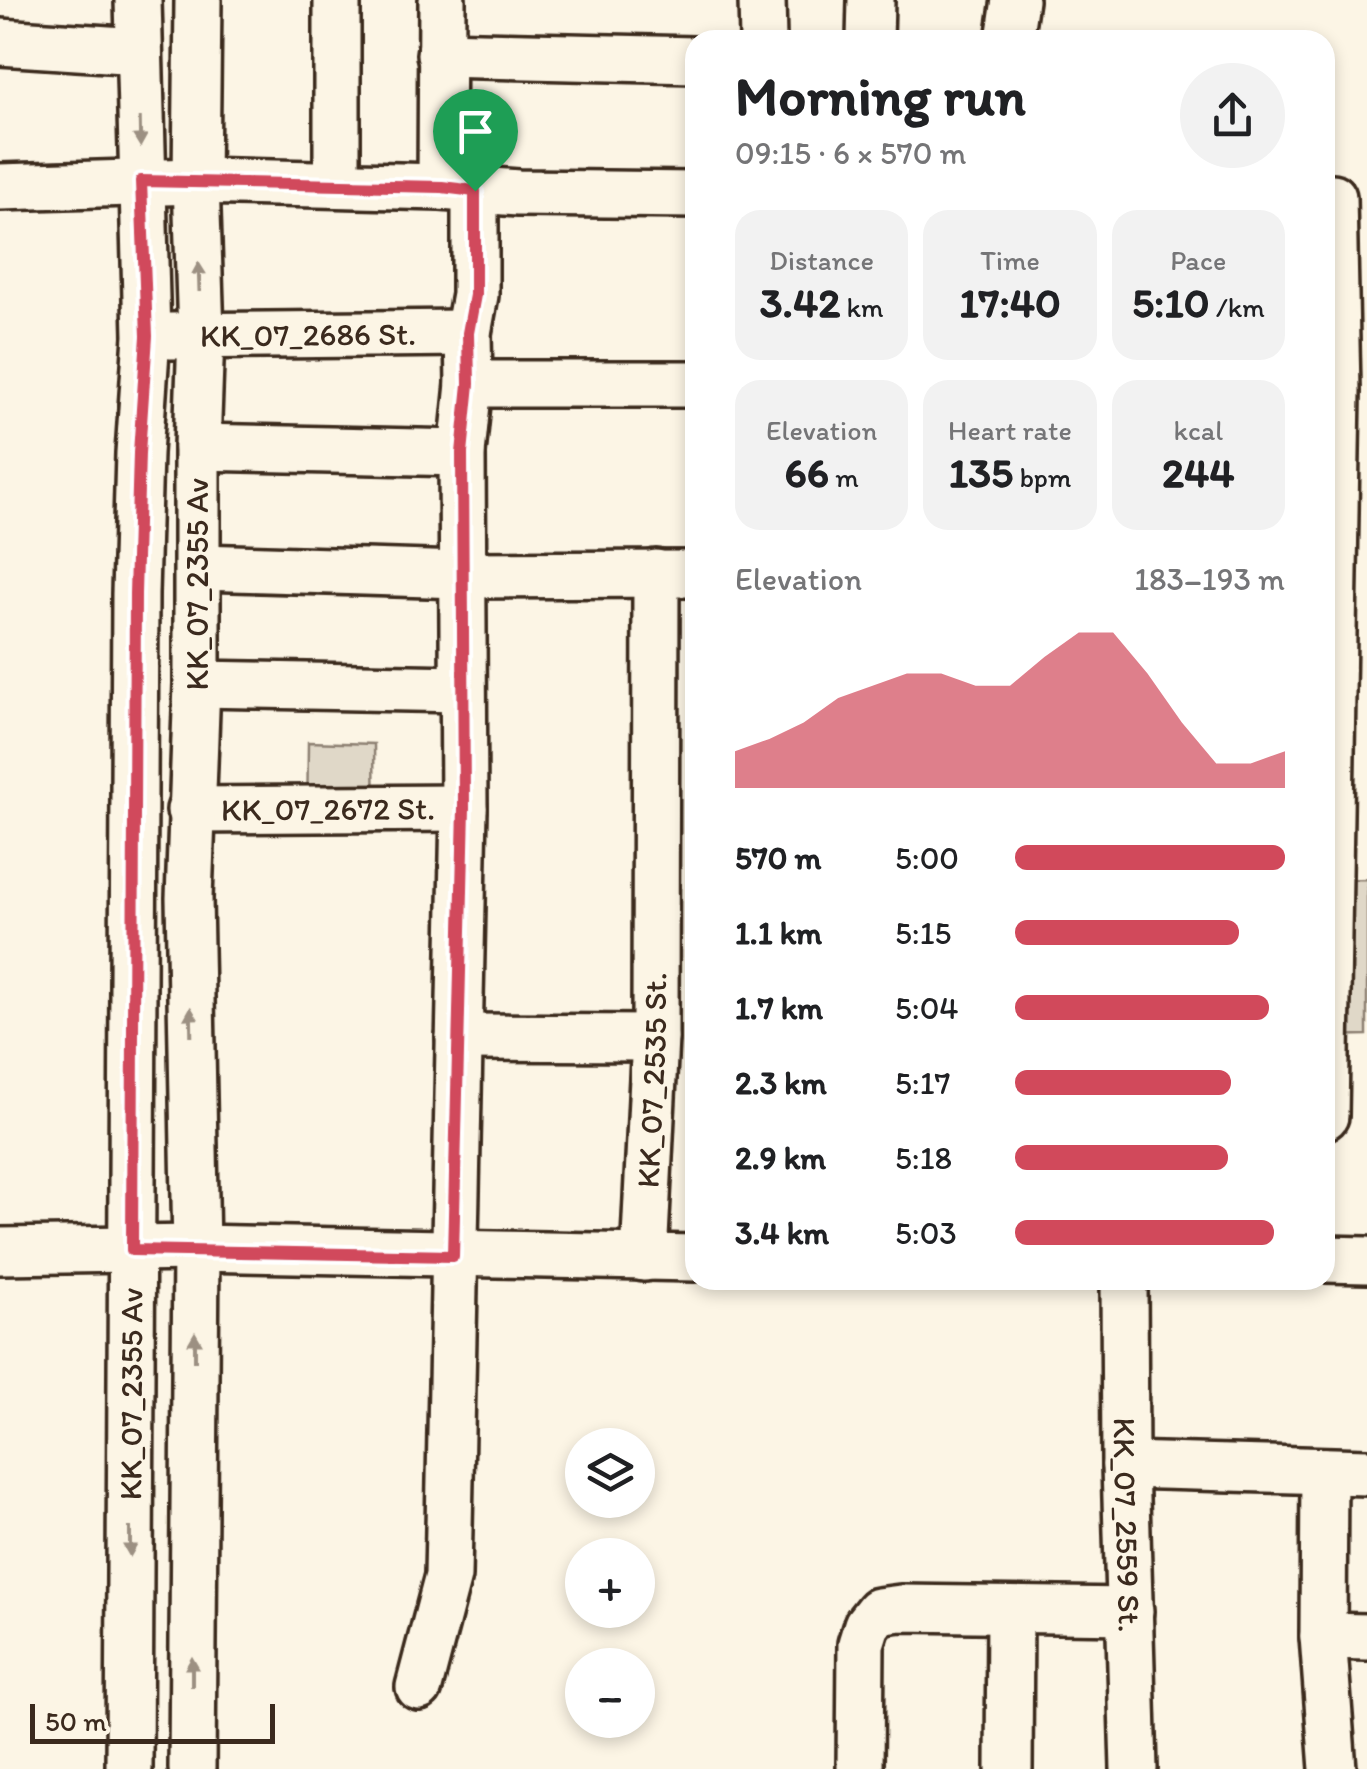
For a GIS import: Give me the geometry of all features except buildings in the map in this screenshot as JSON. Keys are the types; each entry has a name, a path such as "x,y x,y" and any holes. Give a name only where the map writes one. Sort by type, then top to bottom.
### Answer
{"street":[{"name":"KK_07_2355 Av","path":"129,1769 135,594 147,336 138,0"},
{"name":"KK_07_2355 Av","path":"192,1769 196,1248 189,898 197,684 201,335 196,181 198,0"},
{"path":"336,184 338,0"},
{"path":"419,1688 448,1576 464,808 462,453 469,384 468,333 475,295 440,54 442,0"},
{"path":"762,0 762,30"},
{"path":"870,30 871,0"},
{"path":"1010,30 1014,0"},
{"path":"0,42 139,52"},
{"path":"440,54 685,60"},
{"path":"0,187 196,181 685,195"},
{"path":"1335,634 1352,391 1342,197"},
{"name":"KK_07_2686 St.","path":"147,336 468,333"},
{"path":"469,384 685,384"},
{"path":"197,447 462,453"},
{"path":"198,567 462,575 676,574"},
{"name":"KK_07_2535 St.","path":"644,1258 655,1038 675,840 676,574"},
{"path":"197,684 462,689"},
{"name":"KK_07_2672 St.","path":"190,810 464,808"},
{"path":"1335,892 1340,1036 1335,1063"},
{"path":"459,1037 655,1038"},
{"path":"0,1251 196,1248 685,1258"},
{"path":"1335,1259 1367,1260"},
{"name":"KK_07_2559 St.","path":"1124,1290 1134,1769"},
{"path":"1125,1465 1346,1472 1322,1636 1333,1769"},
{"path":"860,1769 861,1644 867,1624 878,1611 1130,1611"},
{"path":"1009,1769 1010,1611"},
{"path":"1322,1636 1367,1637"}],"shaded area":[{"path":"308,742 374,744 375,832 307,831"},
{"path":"1367,879 1367,1035 1335,1036 1335,880"}],"route":[{"path":"141,181 442,187 475,191 475,295 468,333 469,384 462,453 464,808 453,1256 196,1248 132,1250 135,594 147,336 141,181"}]}
